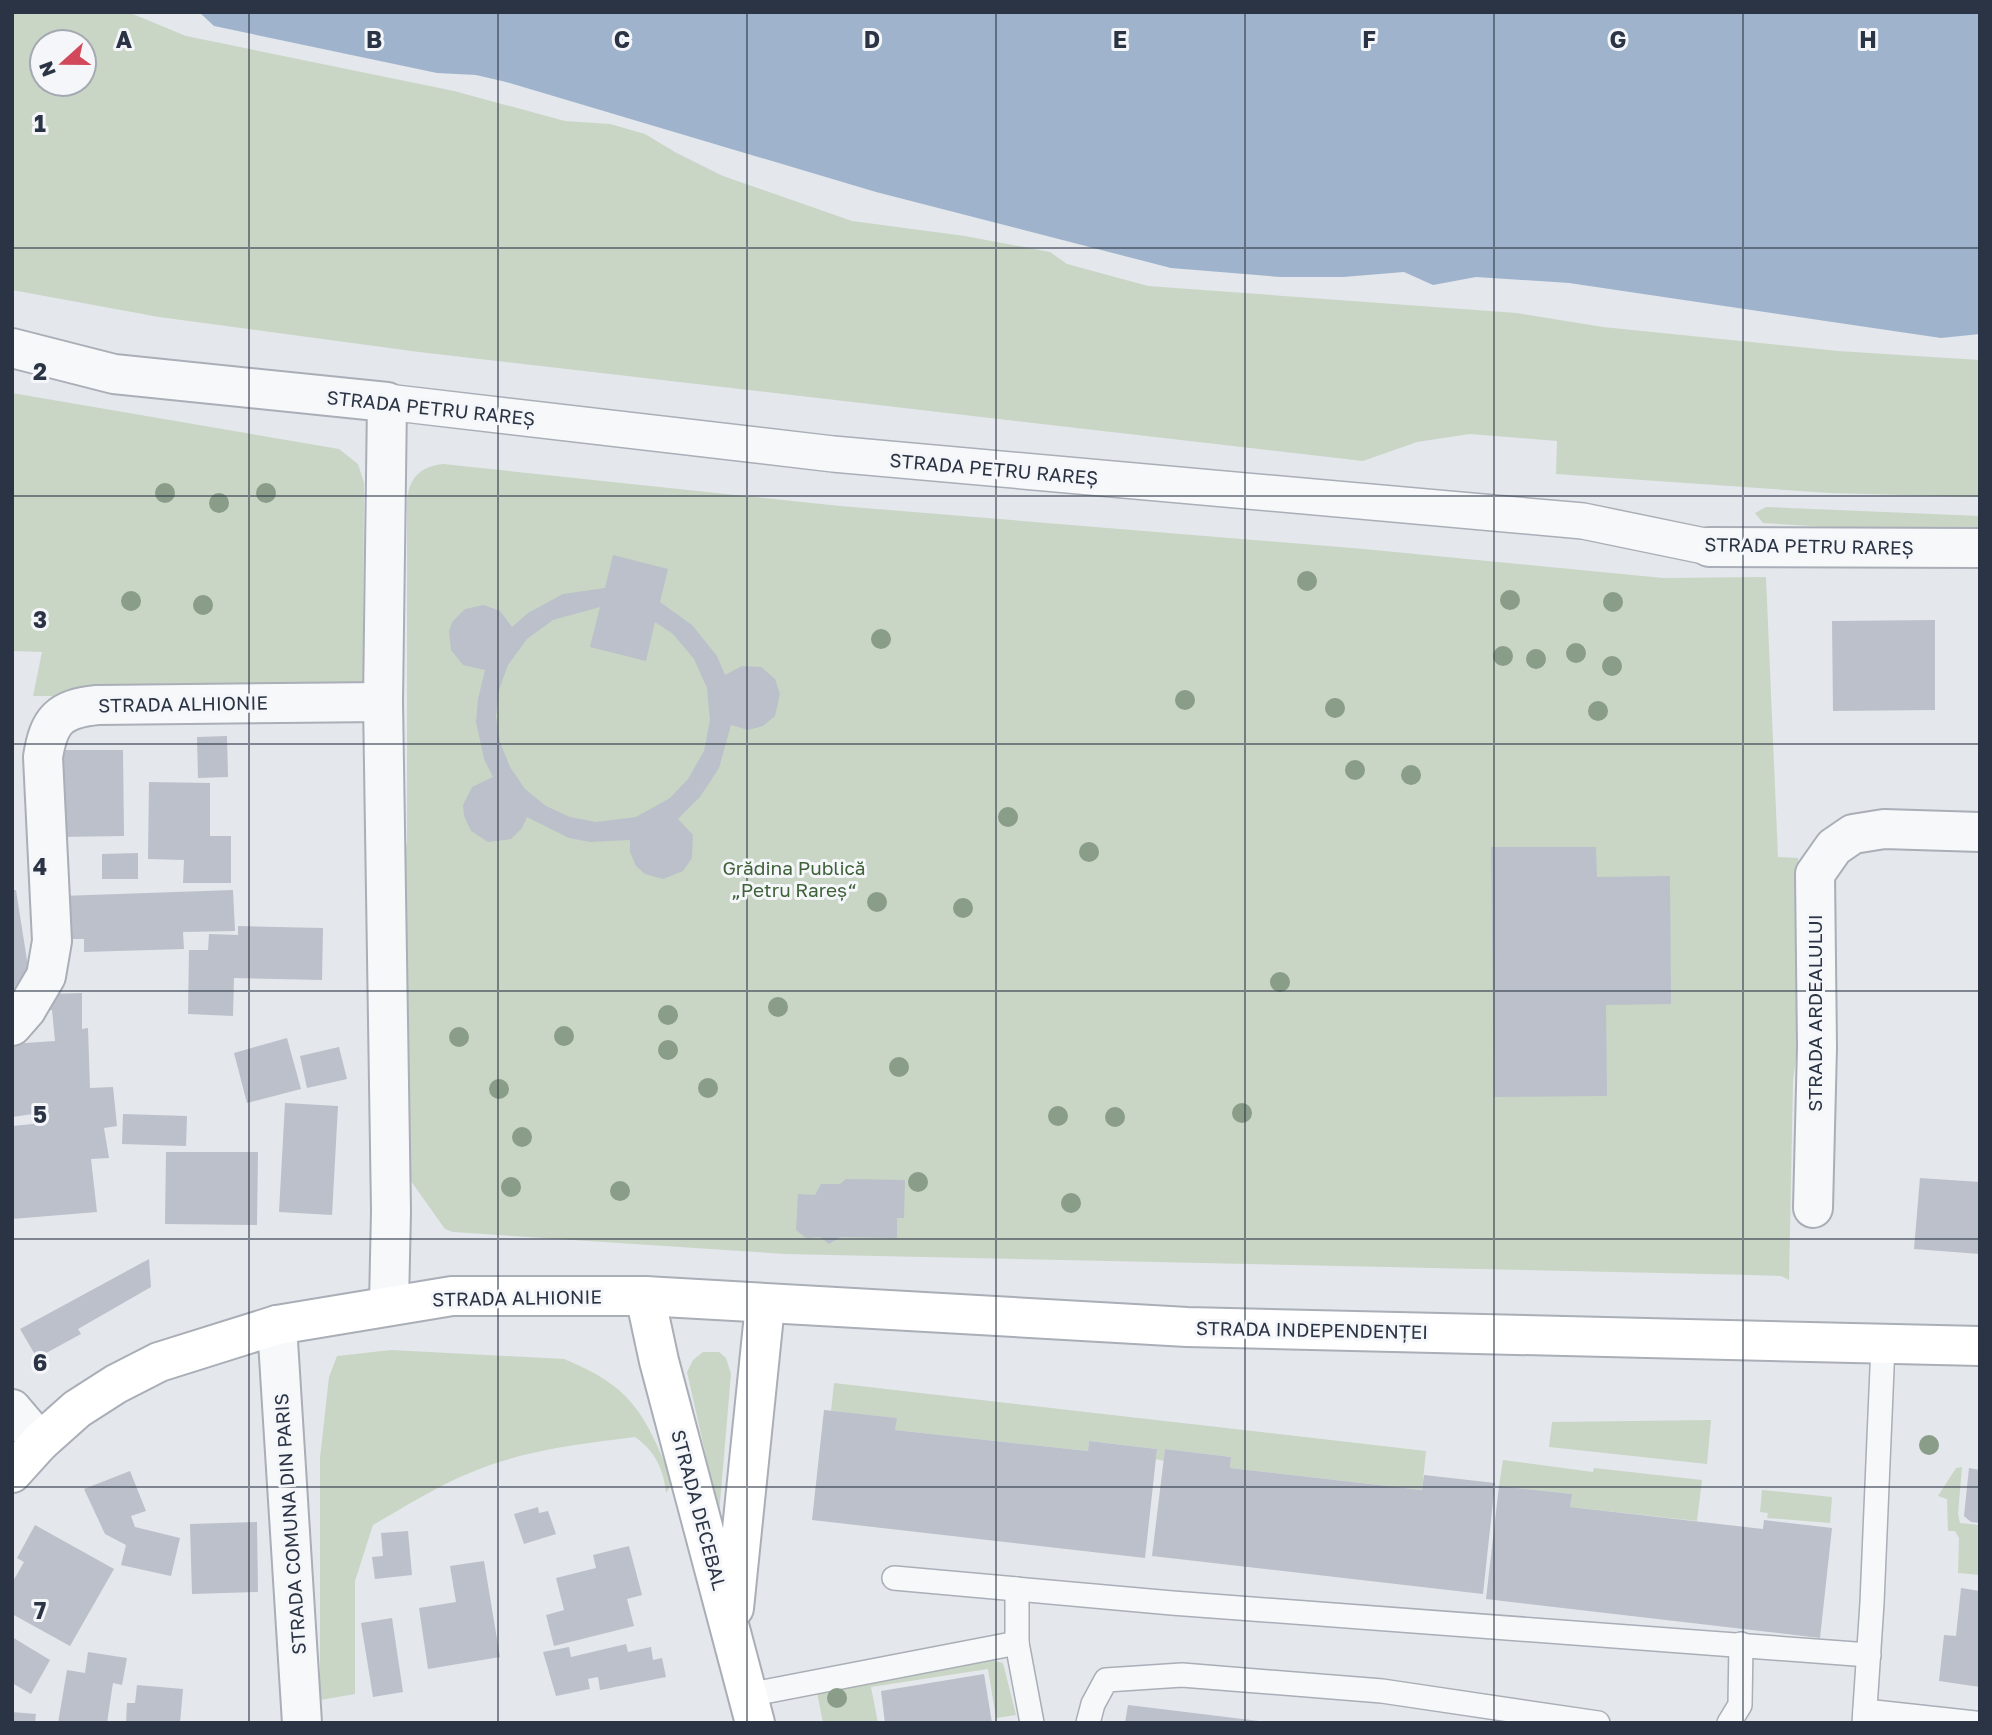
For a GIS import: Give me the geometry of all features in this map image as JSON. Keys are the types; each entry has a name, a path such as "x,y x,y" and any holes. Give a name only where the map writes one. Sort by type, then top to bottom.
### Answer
{"main road":[{"name":"STRADA ALHIONIE","path":"12,1473 40,1442 77,1409 116,1384 159,1362 277,1325 389,1304 452,1296 645,1296"},
{"name":"STRADA INDEPENDENȚEI","path":"645,1296 765,1305 1187,1327 1980,1346"},
{"name":"STRADA DECEBAL","path":"645,1296 659,1362 752,1709"},
{"path":"732,1631 765,1305"}],"street":[{"name":"STRADA PETRU RAREȘ","path":"12,348 114,374 387,402 833,454 1583,521 1709,547 1980,548"},
{"path":"387,402 383,702 391,1211 389,1304"},
{"name":"STRADA ALHIONIE","path":"12,1026 26,1010 46,976 52,941 43,757 47,732 58,717 75,707 97,705 383,702"},
{"name":"STRADA ARDEALULUI","path":"1813,1208 1817,1047 1815,874 1835,847 1853,834 1884,829 1980,832"},
{"name":"STRADA COMUNA DIN PARIS","path":"277,1325 302,1723"},
{"path":"12,1409 40,1442"}],"lane":[{"path":"1882,1345 1864,1717 1975,1723"},
{"path":"894,1578 1199,1605 1869,1655"},
{"path":"1017,1589 1017,1643 1032,1723"},
{"path":"752,1709 1017,1643"},
{"path":"1729,1723 1740,1705 1741,1644"},
{"path":"1088,1723 1093,1704 1106,1680 1182,1675 1382,1691 1598,1723"}],"green space":[{"path":"12,12 128,12 186,36 454,91 565,121 610,124 645,134 723,176 852,221 965,236 1050,252 1067,264 1148,286 1517,313 1603,327 1838,351 1980,360 1980,497 1829,493 1556,474 1557,441 1470,434 1417,442 1363,461 419,352 159,317 12,290"},
{"path":"12,393 339,449 358,464 364,483 363,696 33,696 42,652 12,651"},
{"name":"Grădina Publică „Petru Rareș“","path":"443,464 840,506 1364,549 1663,578 1766,577 1778,857 1798,858 1801,1019 1793,1081 1789,1280 1781,1276 1752,1275 785,1254 453,1232 445,1229 408,1177 405,844 407,845 407,500 413,479 422,470"},
{"path":"1766,507 1980,516 1980,530 1863,529 1763,523 1755,513"},
{"path":"391,1350 564,1359 588,1370 607,1381 634,1406 654,1438 673,1481 666,1493 657,1461 648,1448 635,1437 573,1445 491,1464 434,1490 373,1525 355,1581 355,1694 320,1700 320,1458 329,1377 337,1356"},
{"path":"703,1352 719,1352 726,1358 731,1374 719,1514 687,1372 693,1360"},
{"path":"834,1383 1426,1451 1422,1490 1230,1468 1231,1457 1165,1449 1164,1461 1156,1459 1157,1449 1089,1441 1088,1451 895,1430 896,1418 831,1411"},
{"path":"1711,1420 1707,1464 1549,1447 1552,1422"},
{"path":"1503,1460 1593,1472 1594,1468 1702,1480 1697,1521 1570,1507 1571,1494 1499,1486"},
{"path":"1962,1467 1958,1514 1960,1523 1980,1525 1980,1575 1958,1573 1959,1538 1955,1531 1948,1531 1947,1499 1938,1496 1956,1468"},
{"path":"1762,1490 1832,1497 1830,1523 1767,1518 1768,1513 1760,1512"},
{"path":"981,1658 1003,1663 1016,1715 996,1718 988,1669 871,1687 878,1723 823,1723 817,1692"}],"water":[{"path":"199,12 1980,12 1980,334 1941,338 1569,283 1476,277 1433,285 1404,272 1343,277 1280,277 1171,268 876,192 506,82 476,75 437,73 214,26"}],"building":[{"path":"613,555 668,569 660,602 692,625 717,656 725,675 742,666 761,667 775,679 780,694 775,716 763,726 748,730 731,725 719,768 700,797 678,819 693,835 692,858 683,871 663,879 645,874 636,866 630,852 630,840 590,842 569,838 527,817 522,828 511,839 488,842 471,831 464,816 463,805 472,787 493,777 484,759 476,722 485,670 463,665 451,650 449,632 452,622 465,609 484,605 500,611 512,627 528,613 563,594 605,588","holes":["600,607 590,647 646,661 655,622 673,634 694,659 707,688 710,720 704,751 688,779 670,798 636,817 596,822 570,817 546,806 525,789 510,767 500,742 496,716 499,690 508,665 527,639 553,620"]},
{"path":"1935,620 1935,710 1833,711 1832,621"},
{"path":"227,736 228,777 198,778 197,737"},
{"path":"58,750 123,750 124,836 59,837"},
{"path":"149,782 210,783 210,836 231,836 231,883 183,883 184,860 148,859"},
{"path":"1491,847 1596,847 1597,877 1670,876 1671,1004 1606,1005 1607,1096 1494,1097"},
{"path":"138,853 138,879 102,879 102,854"},
{"path":"12,890 16,890 31,986 14,988 15,1000 12,1000"},
{"path":"233,890 235,931 183,932 184,949 84,952 84,939 63,939 61,896"},
{"path":"238,926 323,928 322,980 234,978 233,1016 188,1014 189,950 208,950 209,934 238,935"},
{"path":"82,993 82,1029 88,1028 90,1088 113,1087 117,1126 104,1128 109,1158 91,1159 97,1212 12,1219 12,1126 33,1124 33,1114 12,1117 12,1044 55,1041 52,1010 41,1011 51,994"},
{"path":"287,1038 301,1089 247,1103 234,1053"},
{"path":"339,1047 347,1079 307,1088 300,1056"},
{"path":"285,1103 338,1106 332,1215 279,1212"},
{"path":"123,1114 187,1116 186,1146 122,1144"},
{"path":"166,1152 258,1152 257,1225 165,1224"},
{"path":"1920,1178 1980,1182 1980,1254 1914,1249"},
{"path":"846,1179 905,1180 904,1218 897,1218 897,1238 840,1237 829,1244 820,1237 806,1238 796,1230 798,1194 815,1195 821,1184 840,1184"},
{"path":"149,1259 151,1287 78,1329 81,1334 37,1358 20,1329"},
{"path":"824,1410 897,1418 895,1430 1088,1451 1089,1441 1157,1449 1145,1558 812,1520"},
{"path":"1165,1449 1231,1457 1230,1468 1422,1490 1424,1475 1495,1483 1483,1594 1152,1556"},
{"path":"1969,1468 1980,1470 1980,1523 1971,1522 1964,1516"},
{"path":"130,1471 146,1511 131,1516 135,1527 180,1538 171,1576 121,1565 126,1545 105,1534 84,1489"},
{"path":"1499,1486 1572,1494 1570,1507 1763,1529 1764,1520 1832,1528 1820,1638 1486,1599"},
{"path":"538,1507 539,1513 548,1511 556,1534 524,1544 514,1514"},
{"path":"257,1522 258,1592 192,1594 190,1524"},
{"path":"35,1525 114,1569 70,1646 12,1614 12,1583 24,1562 17,1558"},
{"path":"408,1531 412,1575 375,1579 372,1557 383,1556 381,1533"},
{"path":"629,1546 642,1595 627,1599 634,1626 554,1646 546,1615 564,1610 556,1578 596,1568 593,1555"},
{"path":"484,1561 500,1657 428,1669 419,1608 456,1602 450,1566"},
{"path":"1961,1588 1980,1591 1980,1687 1939,1681 1944,1635 1956,1636"},
{"path":"392,1618 403,1692 373,1697 361,1623"},
{"path":"12,1637 50,1660 31,1694 12,1683"},
{"path":"626,1644 628,1652 651,1647 653,1660 662,1658 666,1677 600,1690 598,1677 588,1679 590,1689 556,1696 543,1652 569,1647 571,1657"},
{"path":"88,1652 127,1658 122,1685 113,1683 107,1723 58,1723 67,1670 85,1673"},
{"path":"984,1674 992,1723 885,1723 881,1691"},
{"path":"137,1685 183,1689 180,1723 126,1723 127,1703 135,1703"},
{"path":"1128,1705 1259,1721 1259,1723 1125,1723"},
{"path":"12,1712 36,1714 35,1723 12,1723"}]}
